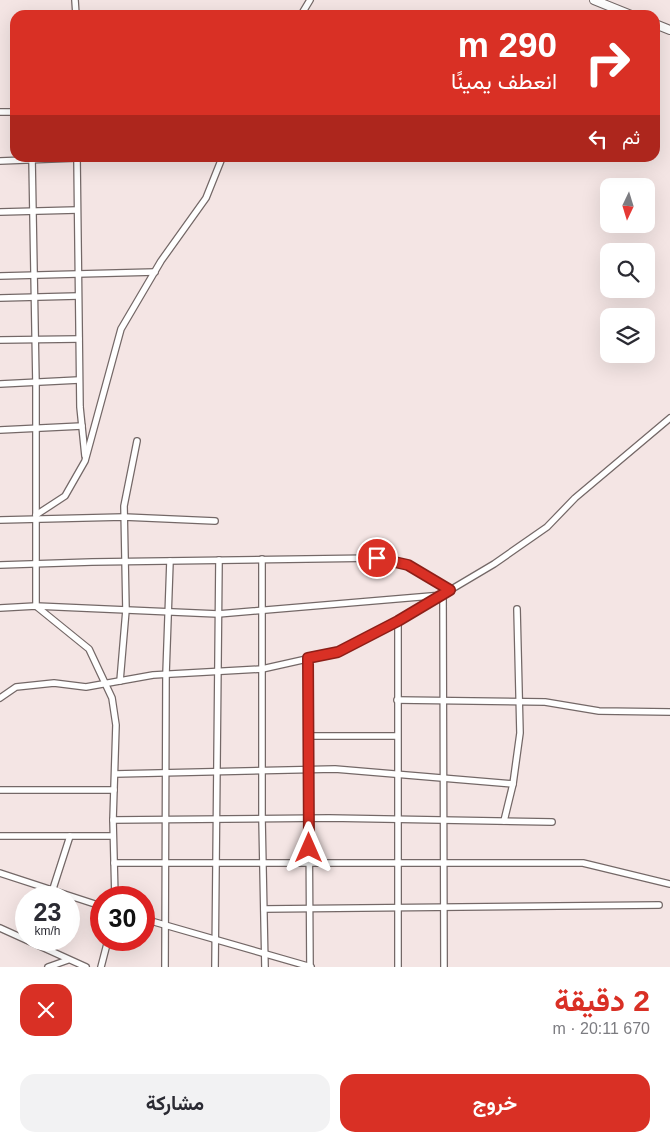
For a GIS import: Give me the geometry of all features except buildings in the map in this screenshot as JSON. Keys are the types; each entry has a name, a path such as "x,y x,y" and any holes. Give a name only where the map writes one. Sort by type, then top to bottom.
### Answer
{"highway":[{"path":"594,0 619,10"}],"street":[{"path":"32,162 36,382 36,606"},
{"path":"77,162 80,380 85,461"},
{"path":"36,517 65,496 85,461 121,329 155,272 206,198 220,162"},
{"path":"0,212 77,210"},
{"path":"0,276 155,272"},
{"path":"0,298 78,296"},
{"path":"0,340 79,339"},
{"path":"0,384 80,380"},
{"path":"0,698 16,688 54,683 86,686 166,674 262,668 338,652 443,595 494,564 547,527 575,498 670,418"},
{"path":"0,430 82,426"},
{"path":"120,681 126,610 124,517 137,441"},
{"path":"0,520 36,517 124,517 215,521"},
{"path":"0,565 124,561 377,558 408,565 450,590"},
{"path":"262,559 262,819 266,967"},
{"path":"215,967 219,560"},
{"path":"166,967 166,674 170,561"},
{"path":"0,608 36,606 218,614 443,595"},
{"path":"443,595 444,967"},
{"path":"36,606 89,649 112,698 116,725 113,820 115,886"},
{"path":"504,821 513,784 520,733 517,610"},
{"path":"398,621 396,819 398,967"},
{"path":"155,922 310,967 308,658"},
{"path":"397,700 545,702 599,711 670,712"},
{"path":"308,736 397,736"},
{"path":"115,774 335,769 513,784"},
{"path":"0,790 114,790"},
{"path":"113,820 309,818 552,822"},
{"path":"0,836 113,836"},
{"path":"53,886 70,836"},
{"path":"114,863 583,863 670,884"},
{"path":"0,873 40,886"},
{"path":"264,909 659,905"},
{"path":"0,928 15,934"},
{"path":"52,951 86,967"},
{"path":"101,967 105,951"},
{"path":"48,967 68,960"}],"route":[{"path":"309,848 308,658 338,652 398,621 450,590 435,579 408,565 377,558"}]}
